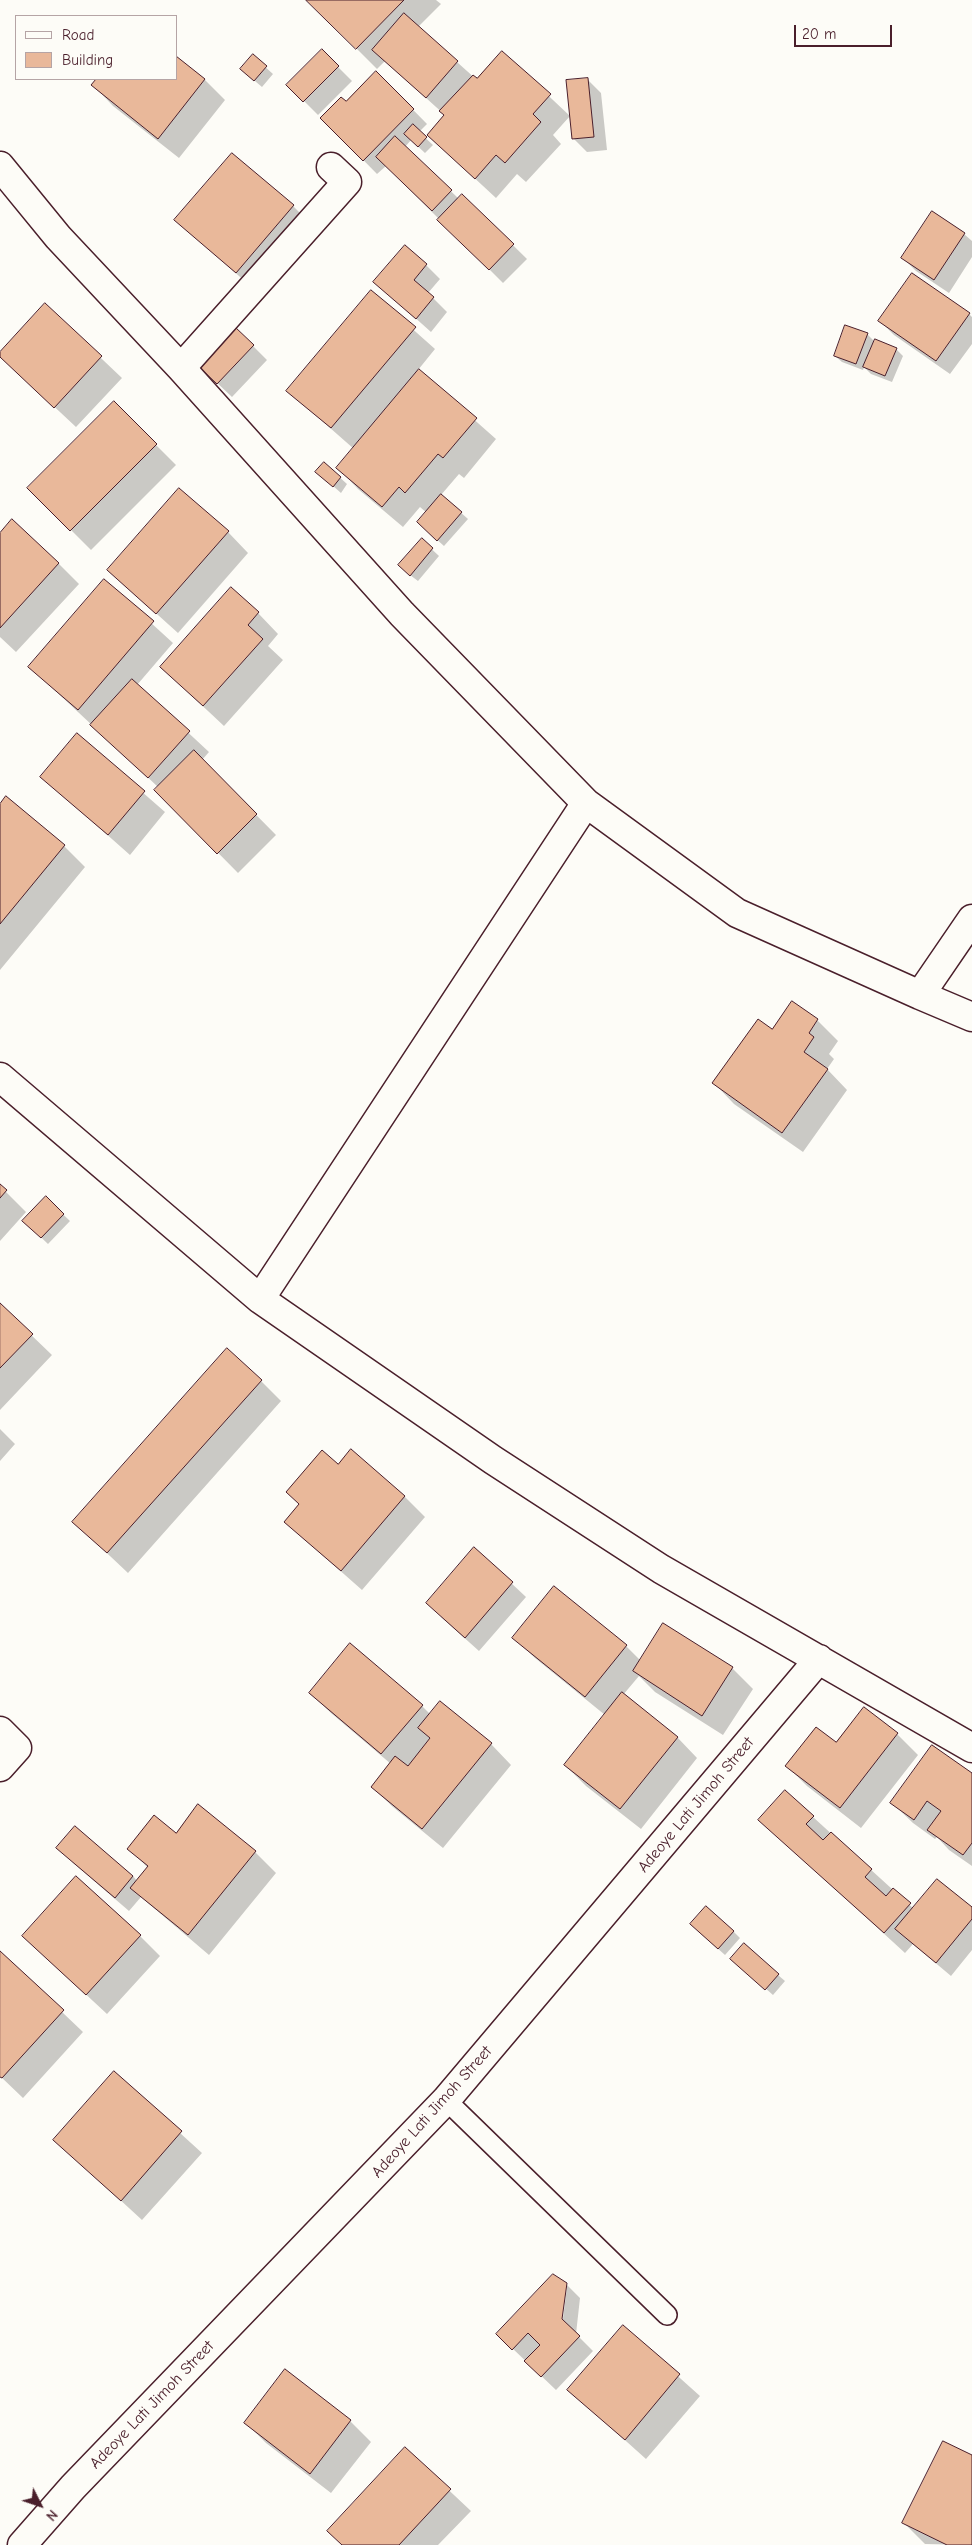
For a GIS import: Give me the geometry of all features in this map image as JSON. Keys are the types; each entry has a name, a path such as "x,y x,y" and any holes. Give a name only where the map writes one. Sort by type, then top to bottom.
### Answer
{"street":[{"path":"0,166 58,237 181,368 402,614 586,803 737,913 972,1017"},
{"path":"181,368 347,182 331,167"},
{"path":"260,1299 586,803"},
{"path":"920,995 972,919"},
{"path":"0,1077 260,1299 493,1460 661,1570 820,1659 972,1748"},
{"name":"Adeoye Lati Jimoh Street","path":"22,2545 73,2487 446,2100 820,1659"},
{"path":"0,1731 18,1748 0,1767"},
{"path":"0,2542 4,2545"}],"lane":[{"path":"446,2100 667,2314"}],"building":[{"path":"306,0 404,0 356,49"},
{"path":"404,13 458,61 426,98 372,50"},
{"path":"322,49 339,66 303,102 286,85"},
{"path":"502,51 551,94 533,114 541,122 505,163 496,155 475,179 427,135 444,115 439,111 473,75 477,78"},
{"path":"253,54 267,66 254,81 240,69"},
{"path":"178,58 205,79 158,139 91,85 95,80 178,80"},
{"path":"376,71 414,109 363,161 320,118 341,97 346,101"},
{"path":"588,78 594,137 572,139 566,80"},
{"path":"413,124 427,137 418,147 404,134"},
{"path":"395,136 452,190 432,211 376,157"},
{"path":"232,153 294,205 236,273 174,220"},
{"path":"462,194 514,244 489,270 437,220"},
{"path":"932,211 965,233 934,280 901,258"},
{"path":"405,245 427,264 414,280 434,297 416,319 373,282"},
{"path":"912,273 970,313 936,361 878,321"},
{"path":"371,290 416,327 331,428 286,391"},
{"path":"45,303 102,356 54,408 0,357 0,352"},
{"path":"845,325 868,333 856,364 834,356"},
{"path":"235,327 254,345 217,384 198,366"},
{"path":"875,339 897,348 885,376 863,367"},
{"path":"419,369 477,418 443,458 438,454 405,493 399,487 382,507 336,468"},
{"path":"114,401 157,444 70,531 27,488"},
{"path":"324,462 341,477 333,487 315,472"},
{"path":"179,488 229,531 156,614 107,570"},
{"path":"441,494 462,512 437,541 417,522"},
{"path":"12,519 59,563 0,628 0,533"},
{"path":"422,538 433,548 410,576 398,565"},
{"path":"104,579 154,621 78,710 28,667"},
{"path":"231,587 259,612 248,625 263,639 203,706 160,667"},
{"path":"132,679 190,731 148,778 90,725"},
{"path":"77,733 145,791 108,835 40,777"},
{"path":"194,750 257,814 217,854 154,790"},
{"path":"6,796 65,845 0,924 0,804"},
{"path":"792,1001 818,1019 809,1033 814,1037 804,1052 828,1069 782,1133 712,1083 758,1019 772,1029"},
{"path":"0,1184 7,1190 0,1198"},
{"path":"46,1196 64,1214 41,1238 22,1221"},
{"path":"0,1303 33,1334 0,1368"},
{"path":"227,1348 262,1380 107,1553 72,1522"},
{"path":"351,1449 405,1496 341,1571 284,1522 299,1504 286,1492 322,1450 338,1464"},
{"path":"474,1547 513,1582 465,1638 426,1603"},
{"path":"554,1586 627,1645 585,1697 512,1638"},
{"path":"663,1623 733,1667 702,1716 633,1671"},
{"path":"350,1643 423,1705 381,1754 309,1693"},
{"path":"622,1692 678,1737 620,1809 564,1765"},
{"path":"440,1701 492,1743 422,1829 371,1787 395,1756 408,1766 430,1738 418,1728"},
{"path":"864,1707 898,1733 840,1808 785,1766 816,1727 836,1742"},
{"path":"932,1745 972,1773 972,1843 963,1855 927,1830 941,1811 927,1801 914,1820 890,1803"},
{"path":"785,1790 814,1816 806,1824 823,1840 831,1832 872,1869 865,1877 886,1896 893,1888 911,1903 884,1933 758,1820"},
{"path":"198,1804 256,1851 188,1935 130,1888 148,1866 127,1849 154,1815 176,1833"},
{"path":"75,1826 133,1876 115,1898 56,1848"},
{"path":"76,1876 141,1935 86,1995 22,1936"},
{"path":"937,1879 972,1907 972,1919 936,1963 895,1929"},
{"path":"706,1906 734,1931 718,1949 690,1924"},
{"path":"744,1943 779,1974 765,1990 730,1959"},
{"path":"0,1951 64,2010 2,2078 0,2077"},
{"path":"114,2071 182,2131 121,2201 53,2140"},
{"path":"553,2274 567,2283 562,2319 580,2336 541,2377 524,2361 540,2345 528,2333 512,2350 496,2334"},
{"path":"623,2325 680,2374 625,2440 567,2390"},
{"path":"285,2369 351,2420 310,2474 244,2423"},
{"path":"943,2441 972,2455 972,2545 947,2545 902,2523"},
{"path":"405,2447 451,2489 399,2545 342,2545 327,2531"}]}
